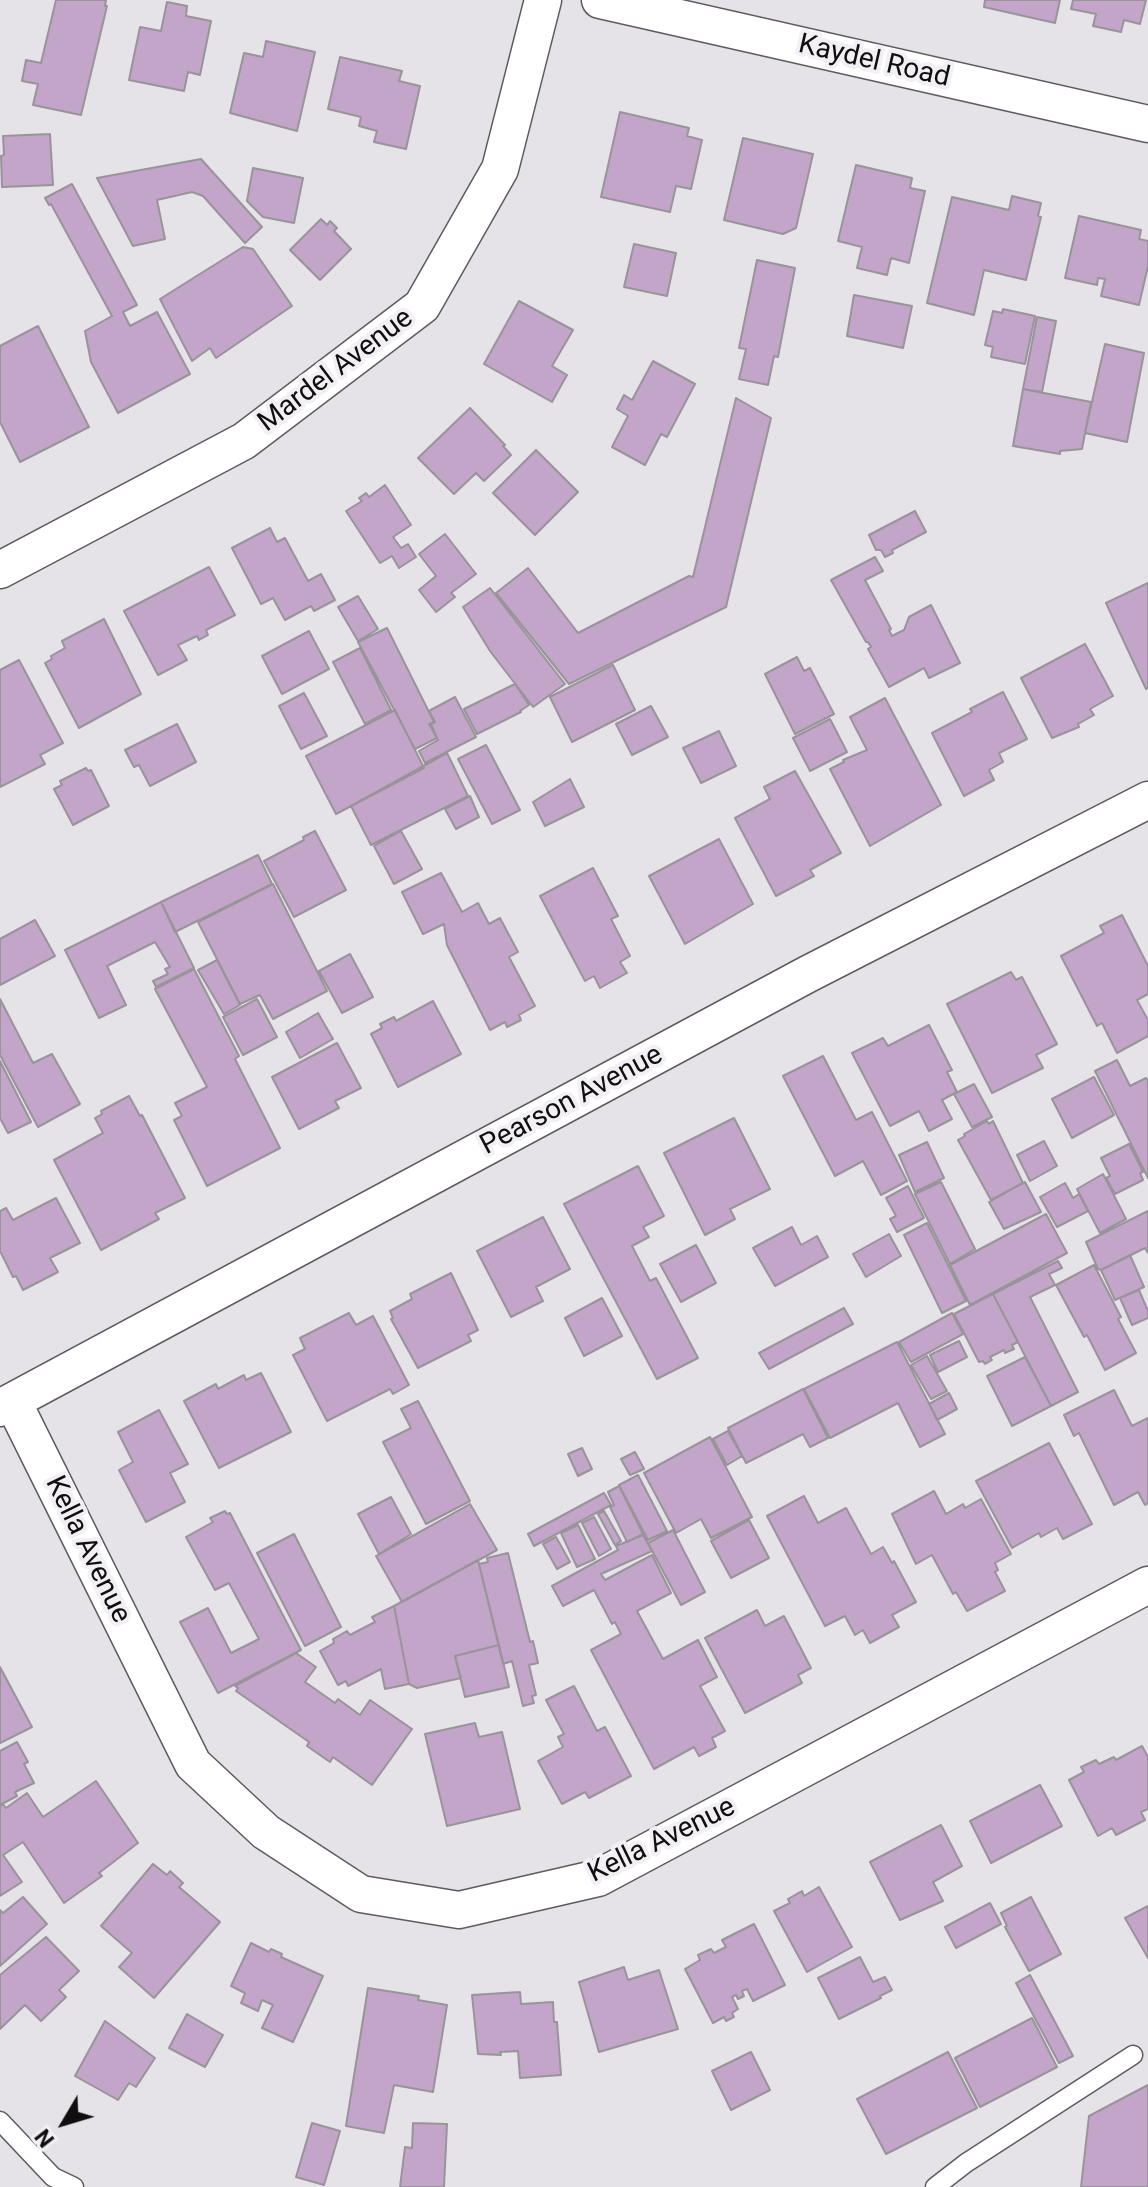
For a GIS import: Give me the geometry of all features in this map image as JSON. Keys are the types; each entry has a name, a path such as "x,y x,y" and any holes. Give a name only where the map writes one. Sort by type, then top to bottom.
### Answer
{"street":[{"name":"Mardel Avenue","path":"0,570 244,441 422,306 500,169 543,0"},
{"name":"Kaydel Road","path":"600,0 1148,124"},
{"name":"Pearson Avenue","path":"7,1405 808,974 1148,800"},
{"name":"Kella Avenue","path":"7,1405 193,1764 266,1832 361,1894 445,1908 459,1910 598,1878 1148,1585"}],"lane":[{"path":"935,2187 966,2163 1133,2055"},
{"path":"0,2121 53,2177 74,2187"}],"building":[{"path":"56,0 106,0 81,115 33,105 38,84 22,81 26,60 41,63"},
{"path":"985,0 1060,0 1055,23 984,7"},
{"path":"1073,0 1146,0 1140,24 1124,20 1121,32 1093,26 1096,14 1071,9"},
{"path":"167,2 187,6 186,16 211,21 200,75 188,72 184,91 129,80 140,27 161,31"},
{"path":"266,41 315,52 297,131 230,113 244,53 263,57"},
{"path":"340,57 402,71 399,81 420,86 406,149 374,142 377,131 359,126 361,117 328,109"},
{"path":"620,112 689,128 687,136 702,140 691,189 676,186 670,212 601,197"},
{"path":"50,134 53,185 2,187 3,136"},
{"path":"743,138 813,154 796,228 783,234 724,220"},
{"path":"201,159 262,227 245,243 203,196 192,192 157,200 165,239 133,246 97,178"},
{"path":"856,165 912,178 910,188 925,191 909,263 891,258 887,275 857,268 862,247 838,241"},
{"path":"253,168 303,178 294,223 263,217 247,201"},
{"path":"72,184 137,305 123,312 130,326 157,312 190,374 118,413 91,362 85,331 112,316 45,198"},
{"path":"1012,196 1041,203 1038,216 1041,217 1026,280 984,270 974,315 927,303 952,197 1009,210"},
{"path":"1079,216 1141,230 1139,239 1148,241 1148,266 1139,305 1101,296 1105,279 1098,278 1097,285 1065,278"},
{"path":"321,219 327,225 330,221 337,228 334,231 351,249 320,280 290,250"},
{"path":"634,244 676,253 667,296 624,287"},
{"path":"243,247 253,249 292,306 216,358 210,348 192,361 160,299"},
{"path":"757,260 795,268 778,357 774,356 768,385 739,379 746,349 739,348"},
{"path":"854,295 912,306 903,348 847,336"},
{"path":"519,301 573,330 552,366 567,375 552,402 484,364"},
{"path":"1003,309 1035,316 1025,364 991,357 993,347 985,345 993,311 1002,313"},
{"path":"1037,317 1056,321 1042,392 1023,389"},
{"path":"38,326 89,427 20,462 0,422 0,346"},
{"path":"1105,344 1144,353 1127,442 1085,433"},
{"path":"653,361 695,384 667,437 661,434 645,465 612,447 628,416 617,409 624,395 632,400"},
{"path":"1023,389 1091,402 1082,449 1060,451 1060,454 1013,446"},
{"path":"736,398 771,418 726,607 569,684 496,593 528,568 578,633 689,576 693,577"},
{"path":"470,408 511,455 484,481 476,473 454,494 418,458"},
{"path":"536,450 578,492 535,535 493,493"},
{"path":"385,485 411,525 393,537 401,548 408,544 416,557 399,568 392,556 380,563 346,511 362,501 359,498 366,493 369,497"},
{"path":"915,511 926,532 885,557 881,550 876,550 869,535"},
{"path":"270,528 277,542 285,538 308,581 321,574 335,600 314,611 311,606 285,620 273,598 261,604 232,548"},
{"path":"445,534 476,574 451,593 455,597 436,612 419,590 436,576 419,554"},
{"path":"875,557 883,571 865,580 892,636 904,630 909,617 931,605 960,663 929,678 924,668 889,687 868,649 871,647 831,580"},
{"path":"209,567 235,615 206,630 208,635 199,640 197,636 178,645 187,660 158,675 124,611"},
{"path":"1148,583 1148,688 1146,689 1106,603"},
{"path":"490,588 565,684 533,707 490,651 463,607"},
{"path":"358,596 378,629 358,641 338,607"},
{"path":"104,619 141,694 79,728 45,663 65,648 62,641"},
{"path":"387,628 434,722 429,724 437,738 415,749 358,642"},
{"path":"309,631 329,669 282,694 262,656"},
{"path":"1085,644 1113,696 1090,709 1094,715 1078,724 1079,727 1052,738 1021,678"},
{"path":"360,648 391,710 365,724 333,662"},
{"path":"797,657 804,671 810,668 834,714 795,734 765,674"},
{"path":"19,660 63,743 40,755 45,764 0,787 0,670"},
{"path":"613,665 635,710 572,742 550,697"},
{"path":"515,684 529,705 477,734 464,709"},
{"path":"1003,692 1027,739 999,753 1003,762 989,770 994,780 964,796 932,733"},
{"path":"304,693 327,736 301,749 279,706"},
{"path":"455,697 476,737 425,763 419,751 438,740 431,724 435,722 429,711"},
{"path":"885,698 941,805 870,846 830,769 867,750 850,717"},
{"path":"651,706 668,737 632,755 616,724"},
{"path":"395,710 424,768 336,814 306,756"},
{"path":"830,719 847,752 810,771 793,738"},
{"path":"177,724 196,762 150,786 139,765 134,767 125,750"},
{"path":"719,731 736,766 701,783 683,748"},
{"path":"486,745 520,810 492,824 458,759"},
{"path":"447,753 468,796 371,845 351,806"},
{"path":"86,768 91,770 109,806 73,825 54,789 62,785 60,781"},
{"path":"795,771 841,853 810,870 814,876 776,896 735,818 770,799 764,787"},
{"path":"570,779 584,807 545,826 533,802"},
{"path":"470,796 479,817 456,829 445,809"},
{"path":"315,831 346,890 294,917 264,861"},
{"path":"401,831 422,869 394,884 374,846"},
{"path":"719,839 753,904 685,944 649,876"},
{"path":"258,855 272,884 175,932 161,902"},
{"path":"593,868 618,916 611,919 630,956 620,962 627,973 600,988 594,976 585,981 540,896"},
{"path":"441,873 462,912 478,903 489,924 500,918 518,952 509,957 535,1006 519,1015 521,1020 507,1027 505,1022 490,1030 447,945 444,924 423,934 402,892"},
{"path":"273,884 327,991 273,1019 260,995 240,1004 198,922"},
{"path":"161,902 194,968 156,987 153,981 168,974 165,969 170,967 155,942 107,966 126,1005 99,1018 65,950"},
{"path":"1122,915 1148,966 1148,994 1137,1000 1148,1020 1148,1036 1117,1053 1102,1023 1097,1026 1061,956 1104,933 1100,926"},
{"path":"35,920 55,956 0,985 0,939"},
{"path":"350,954 373,997 342,1013 319,971"},
{"path":"217,960 240,1005 224,1014 198,970"},
{"path":"194,969 239,1056 235,1059 280,1148 207,1186 174,1120 182,1116 175,1103 207,1087 155,989"},
{"path":"1011,972 1016,980 1022,977 1057,1044 1036,1055 1043,1068 992,1093 947,1004"},
{"path":"0,999 33,1063 52,1054 80,1104 38,1127 0,1055"},
{"path":"257,999 277,1037 243,1055 223,1017"},
{"path":"433,1001 461,1054 398,1087 371,1034 382,1028 380,1024 394,1017 396,1021"},
{"path":"318,1013 333,1039 300,1058 286,1032"},
{"path":"929,1025 952,1070 947,1072 957,1092 942,1100 952,1119 929,1131 919,1111 890,1126 852,1053 883,1038 888,1046"},
{"path":"337,1043 361,1088 335,1101 339,1108 299,1129 272,1077"},
{"path":"823,1056 856,1120 872,1112 907,1181 881,1195 863,1161 835,1176 783,1076"},
{"path":"1117,1060 1130,1086 1146,1078 1148,1081 1148,1178 1095,1071"},
{"path":"0,1061 31,1122 8,1133 0,1118"},
{"path":"1094,1077 1114,1115 1072,1138 1052,1099"},
{"path":"974,1084 992,1117 972,1127 954,1094"},
{"path":"129,1096 185,1198 155,1213 159,1219 101,1250 54,1160 103,1133 95,1118 102,1114 101,1111"},
{"path":"734,1118 770,1189 730,1209 735,1219 705,1235 664,1153"},
{"path":"987,1121 989,1124 993,1121 1023,1183 991,1200 958,1140"},
{"path":"1044,1141 1057,1166 1030,1181 1017,1155"},
{"path":"927,1142 944,1178 915,1192 899,1155"},
{"path":"1129,1144 1143,1172 1140,1173 1143,1180 1115,1194 1106,1178 1110,1176 1101,1158"},
{"path":"638,1166 664,1216 643,1227 649,1237 632,1246 650,1281 656,1278 698,1358 657,1379 564,1204"},
{"path":"1103,1174 1126,1219 1100,1233 1077,1189"},
{"path":"941,1182 975,1249 950,1264 915,1194"},
{"path":"1025,1182 1041,1212 1004,1229 989,1202"},
{"path":"1065,1183 1073,1198 1079,1194 1088,1211 1057,1227 1040,1197"},
{"path":"908,1186 924,1218 897,1232 890,1219 896,1216 886,1198"},
{"path":"56,1198 80,1243 50,1258 58,1272 23,1290 0,1251 0,1211 6,1208 13,1220"},
{"path":"1148,1211 1148,1253 1145,1248 1098,1269 1086,1242"},
{"path":"1046,1214 1067,1253 970,1305 950,1265"},
{"path":"543,1217 570,1269 536,1287 543,1301 511,1317 477,1251"},
{"path":"927,1223 966,1301 942,1313 904,1235"},
{"path":"792,1227 801,1245 817,1236 828,1257 775,1286 753,1248"},
{"path":"889,1234 901,1256 866,1277 853,1254"},
{"path":"696,1245 716,1283 681,1302 660,1264"},
{"path":"1130,1255 1144,1287 1115,1300 1101,1270"},
{"path":"1058,1261 1062,1268 1049,1274 1055,1285 1030,1297 1078,1392 1051,1406 993,1294"},
{"path":"1094,1265 1136,1353 1105,1370 1056,1285"},
{"path":"451,1273 478,1330 468,1335 471,1341 418,1368 391,1319 390,1311 412,1299 410,1294"},
{"path":"1139,1290 1148,1318 1132,1325 1120,1298"},
{"path":"993,1294 1018,1342 1012,1345 1014,1349 990,1357 992,1360 985,1364 979,1362 954,1314"},
{"path":"602,1298 622,1336 584,1356 565,1318"},
{"path":"844,1308 853,1324 769,1369 759,1353"},
{"path":"349,1313 356,1325 373,1316 409,1385 393,1394 390,1389 327,1421 293,1355 305,1349 300,1338"},
{"path":"952,1313 963,1334 911,1362 899,1342"},
{"path":"959,1341 967,1357 938,1372 930,1355"},
{"path":"897,1342 945,1434 920,1447 898,1403 830,1438 804,1389"},
{"path":"927,1356 947,1391 931,1399 911,1365"},
{"path":"1025,1357 1051,1406 1012,1426 987,1376"},
{"path":"261,1373 291,1432 219,1468 184,1401 216,1384 218,1389 244,1375 246,1380"},
{"path":"803,1389 828,1438 810,1447 803,1434 746,1463 728,1428"},
{"path":"1114,1390 1132,1426 1148,1418 1148,1503 1145,1505 1138,1492 1114,1505 1079,1433 1074,1436 1064,1415"},
{"path":"949,1393 957,1409 937,1420 929,1404"},
{"path":"418,1401 470,1501 426,1524 383,1442 411,1428 401,1409"},
{"path":"159,1410 188,1464 170,1473 185,1502 146,1522 119,1470 133,1462 118,1432"},
{"path":"728,1431 742,1456 727,1465 713,1439"},
{"path":"710,1437 752,1517 711,1538 701,1519 676,1533 644,1473"},
{"path":"1049,1443 1092,1524 1063,1539 1057,1528 1041,1537 1039,1533 1012,1548 976,1481"},
{"path":"582,1448 592,1469 578,1476 568,1454"},
{"path":"635,1452 644,1469 630,1475 621,1459"},
{"path":"638,1475 667,1531 648,1540 619,1485"},
{"path":"619,1486 643,1534 627,1542 610,1507 614,1505 608,1492"},
{"path":"934,1491 946,1514 963,1504 965,1508 981,1499 1011,1554 995,1563 998,1570 995,1572 1005,1591 967,1611 956,1592 953,1594 932,1555 916,1564 892,1514"},
{"path":"604,1493 611,1505 534,1546 528,1534"},
{"path":"804,1496 818,1523 846,1508 871,1554 883,1547 892,1563 894,1561 916,1602 892,1615 899,1627 870,1643 863,1630 855,1635 845,1616 825,1626 767,1516"},
{"path":"391,1497 411,1534 379,1554 358,1514"},
{"path":"470,1504 497,1550 402,1602 376,1556"},
{"path":"225,1511 230,1513 301,1650 218,1693 180,1622 208,1608 231,1653 259,1639 229,1583 215,1590 186,1537 213,1522 210,1518"},
{"path":"604,1511 621,1541 615,1545 598,1514"},
{"path":"594,1517 611,1549 599,1556 582,1523"},
{"path":"749,1520 769,1558 731,1578 711,1541"},
{"path":"578,1525 595,1559 577,1567 561,1533"},
{"path":"673,1530 705,1592 681,1605 648,1543"},
{"path":"294,1534 341,1627 305,1646 257,1553"},
{"path":"643,1535 652,1551 601,1574 605,1580 652,1555 671,1593 637,1611 663,1659 698,1640 717,1677 700,1686 725,1731 712,1738 716,1747 699,1756 694,1747 654,1769 591,1650 621,1634 615,1622 612,1624 594,1590 563,1606 552,1586 618,1550 616,1546"},
{"path":"556,1537 570,1562 557,1569 543,1544"},
{"path":"508,1553 538,1663 529,1665 536,1695 532,1696 534,1703 523,1706 512,1661 503,1664 479,1564 488,1562 487,1558"},
{"path":"478,1560 499,1645 455,1656 461,1678 417,1688 409,1684 394,1606"},
{"path":"394,1606 409,1684 385,1689 381,1669 348,1686 346,1681 338,1685 320,1651 347,1631 350,1635 375,1622 372,1617"},
{"path":"757,1610 765,1626 784,1616 811,1668 798,1675 802,1683 745,1713 705,1638"},
{"path":"499,1645 509,1687 465,1697 455,1656"},
{"path":"296,1653 316,1667 305,1682 335,1703 338,1699 360,1715 370,1700 412,1729 372,1785 333,1757 330,1762 307,1746 309,1742 236,1691 238,1688 235,1686"},
{"path":"0,1667 32,1727 0,1743"},
{"path":"574,1686 597,1731 605,1727 631,1776 589,1798 585,1792 562,1804 538,1761 563,1747 558,1737 564,1734 546,1700"},
{"path":"475,1723 479,1737 502,1732 520,1809 447,1826 425,1734"},
{"path":"17,1742 28,1762 24,1764 34,1783 15,1792 17,1796 0,1805 0,1751"},
{"path":"1142,1746 1148,1757 1148,1809 1141,1812 1145,1820 1116,1835 1112,1828 1098,1836 1069,1780 1084,1772 1081,1767 1096,1760 1099,1764 1114,1757 1116,1760"},
{"path":"96,1781 138,1843 99,1873 102,1876 64,1903 23,1842 3,1855 22,1882 0,1896 0,1806 3,1804 6,1808 27,1793 43,1817"},
{"path":"1040,1785 1062,1826 991,1863 970,1821"},
{"path":"941,1825 962,1866 933,1882 943,1901 900,1920 870,1862"},
{"path":"153,1864 167,1875 170,1871 183,1883 179,1887 220,1922 154,1998 119,1967 132,1953 101,1926"},
{"path":"819,1887 852,1947 807,1972 774,1911 790,1903 788,1899 802,1891 804,1896"},
{"path":"23,1897 47,1924 0,1966 0,1910 3,1913"},
{"path":"1031,1897 1061,1954 1029,1971 1005,1927 1001,1913"},
{"path":"990,1903 1001,1924 956,1948 945,1927"},
{"path":"1148,1906 1148,1958 1125,1918"},
{"path":"754,1924 785,1985 753,2001 747,1989 742,1991 744,1996 738,1999 736,1995 732,1997 738,2009 732,2013 734,2017 726,2021 724,2017 713,2023 685,1969 700,1960 698,1955 711,1949 714,1953 726,1947 722,1940"},
{"path":"46,1937 79,1971 59,1990 66,1997 41,2021 25,2005 0,2029 0,1975"},
{"path":"251,1943 269,1952 271,1949 282,1954 281,1957 323,1976 293,2042 262,2028 273,2005 262,2000 258,2011 241,2003 245,1993 231,1986"},
{"path":"860,1957 873,1982 885,1977 892,1990 839,2019 818,1978"},
{"path":"624,1967 628,1980 659,1970 678,2029 599,2052 579,1982"},
{"path":"1030,1975 1073,2056 1059,2063 1016,1983"},
{"path":"368,1988 419,1996 418,2000 447,2005 433,2092 394,2085 384,2133 346,2126"},
{"path":"520,1992 521,2004 553,2002 561,2075 520,2078 518,2051 500,2052 501,2055 478,2054 472,1995"},
{"path":"187,2014 223,2035 205,2067 169,2048"},
{"path":"1032,2018 1057,2067 980,2107 955,2058"},
{"path":"105,2021 155,2058 136,2087 129,2083 118,2100 75,2076"},
{"path":"751,2052 770,2090 731,2110 712,2071"},
{"path":"948,2052 977,2108 886,2154 857,2099"},
{"path":"1148,2085 1148,2187 1081,2187 1089,2116"},
{"path":"312,2123 340,2131 324,2185 296,2177"},
{"path":"413,2123 447,2124 444,2187 400,2187 405,2147 412,2148"}]}
